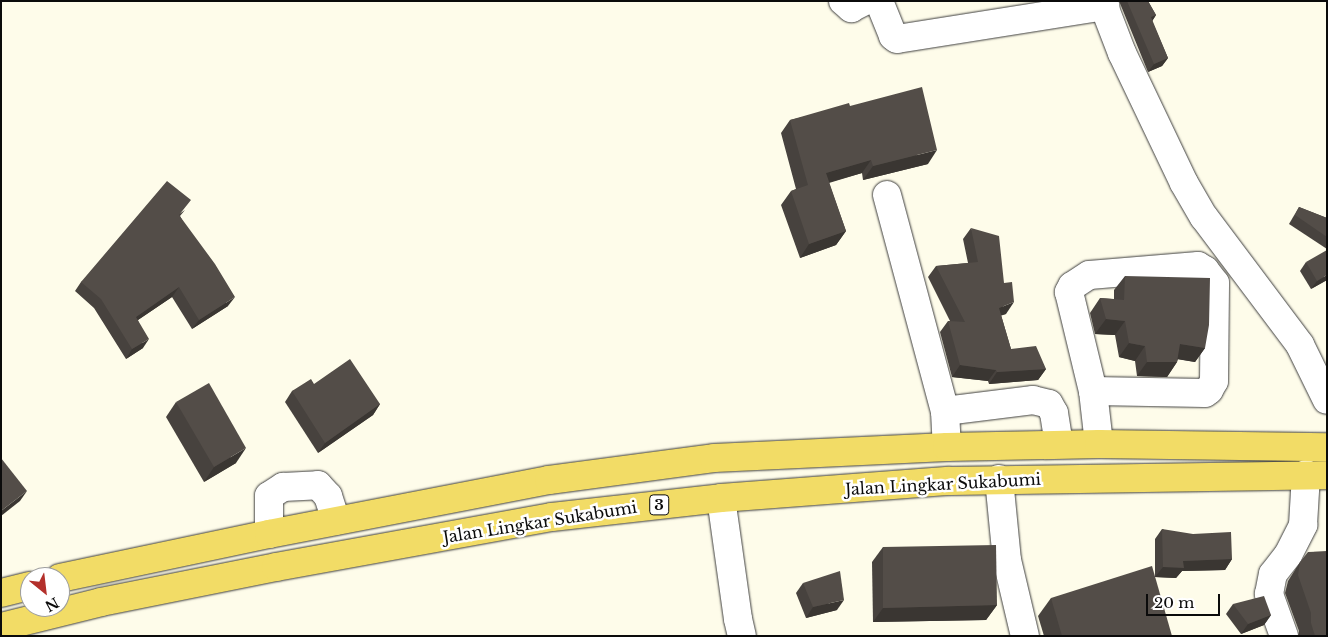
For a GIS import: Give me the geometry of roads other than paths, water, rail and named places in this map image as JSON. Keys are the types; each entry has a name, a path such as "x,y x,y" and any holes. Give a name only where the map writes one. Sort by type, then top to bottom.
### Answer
{"main road":[{"path":"70,576 268,534 548,480 714,458 947,446 1100,444 1327,447"},
{"name":"Jalan Lingkar Sukabumi","path":"1,627 140,594 552,517 721,498 999,479 1316,475"},
{"path":"1,593 20,588"}],"street":[{"path":"843,1 848,8 852,8 865,1"},
{"path":"879,1 893,36 897,39 1104,4 1122,53 1184,182 1204,217 1300,345 1327,400"},
{"path":"887,195 945,411 947,446"},
{"path":"1093,390 1205,393 1209,390 1214,381 1215,283 1205,270 1198,266 1089,275 1072,286 1069,292 1093,390 1100,444"},
{"path":"945,411 1033,400 1048,404 1054,413 1059,444"},
{"path":"1284,636 1269,594 1273,574 1288,555 1303,525 1316,475"},
{"path":"999,479 1007,560 1025,636"},
{"path":"268,534 269,496 284,487 318,485 328,496 336,521"},
{"path":"721,498 738,620 742,636"}]}
